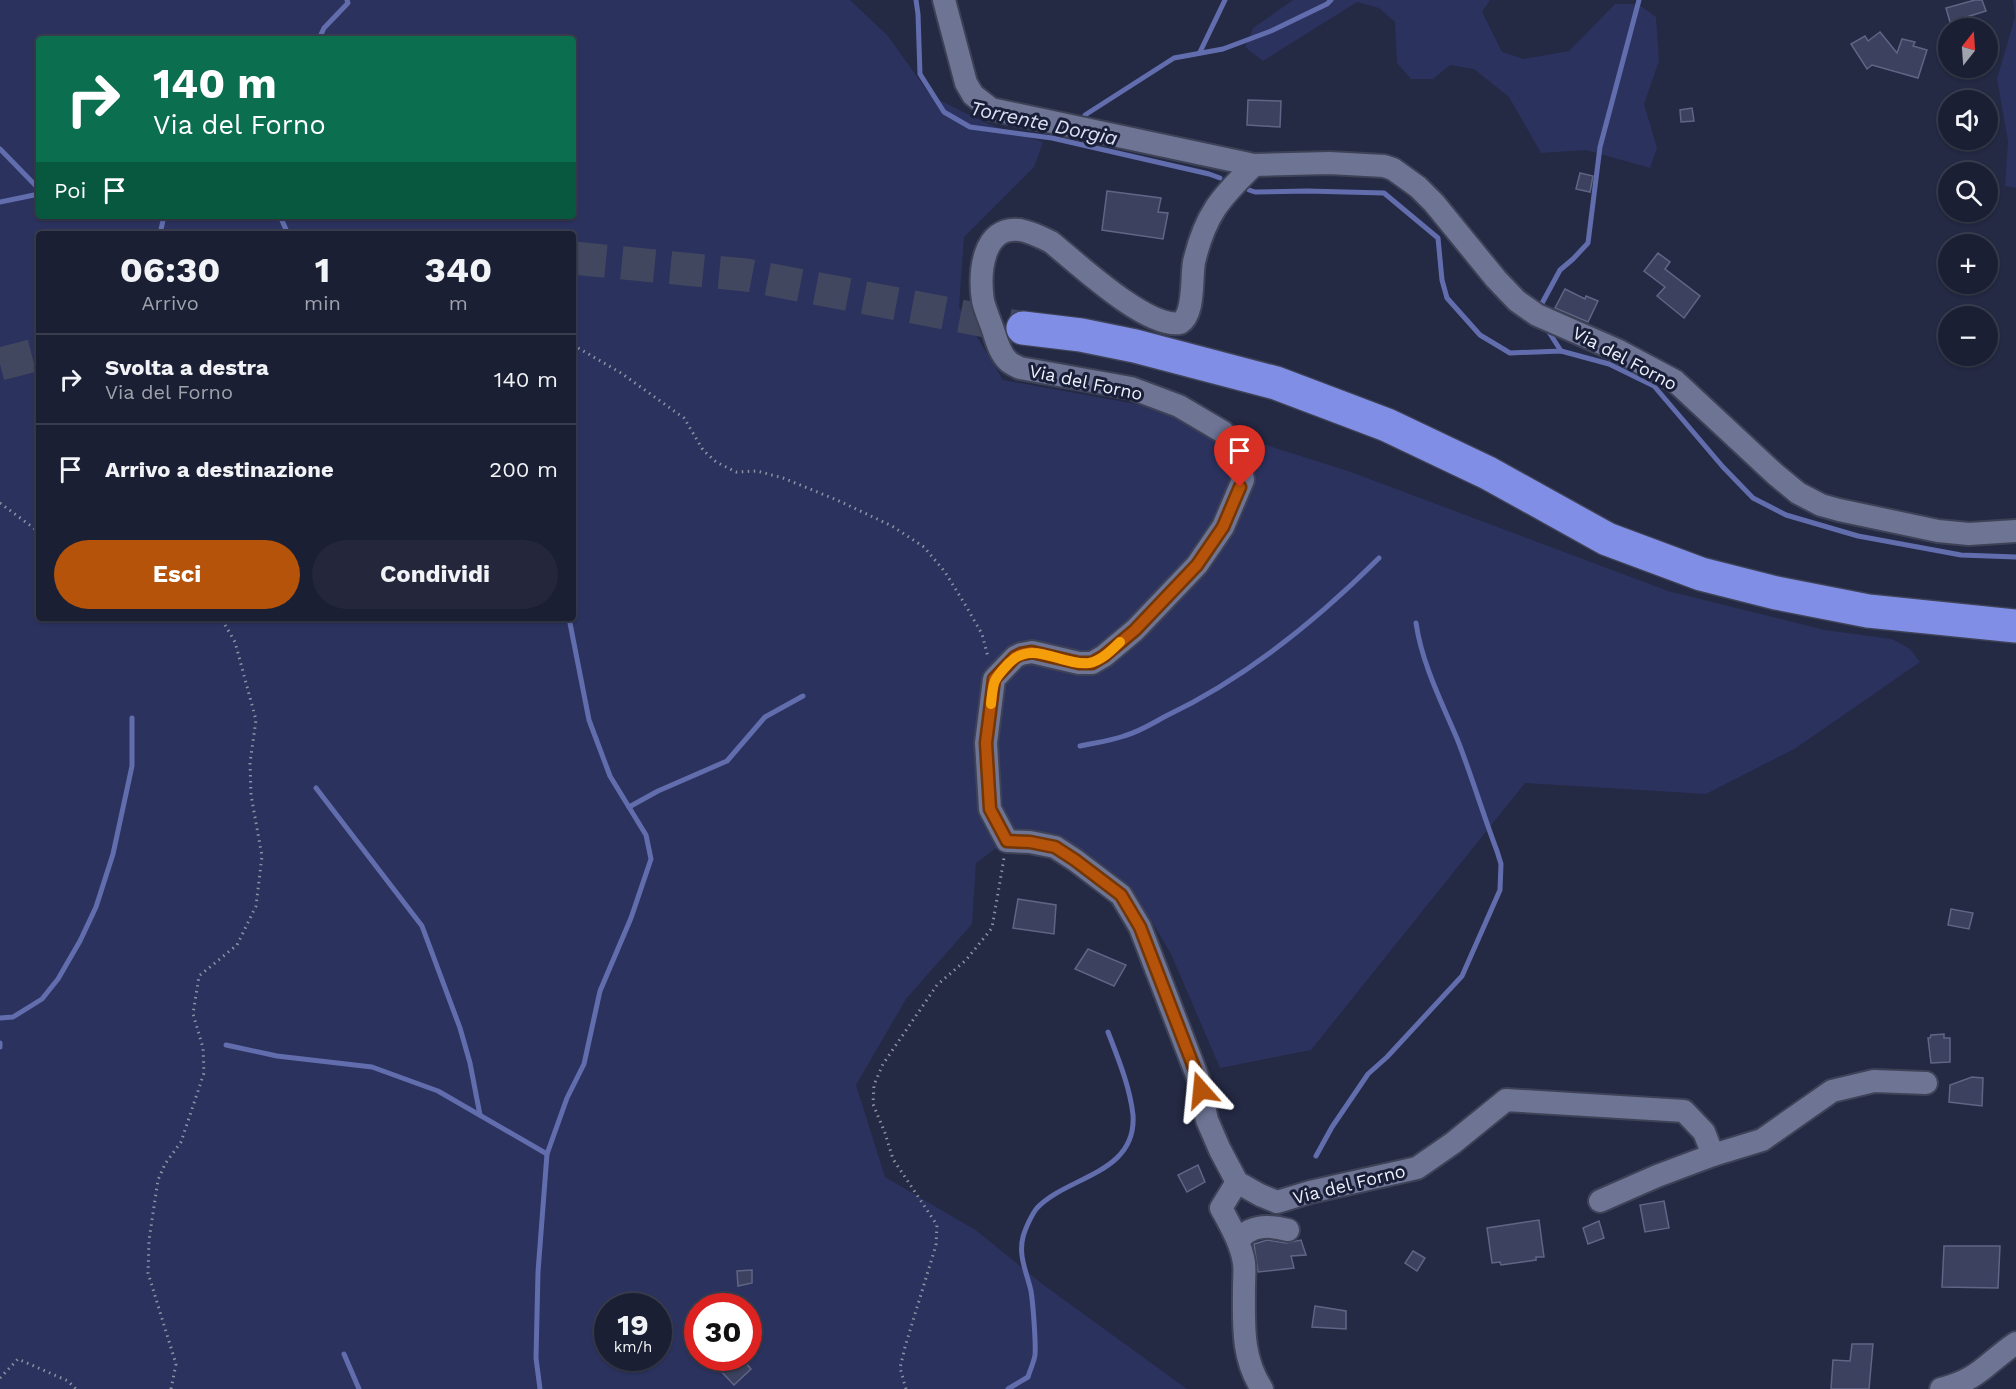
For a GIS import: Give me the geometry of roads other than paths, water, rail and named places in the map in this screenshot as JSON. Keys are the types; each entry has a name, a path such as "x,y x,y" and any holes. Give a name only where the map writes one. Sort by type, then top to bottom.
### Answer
{"highway":[{"path":"1023,328 1081,335 1134,346 1276,382 1397,429 1488,473 1607,539 1701,574 1776,593 1868,611 2016,626"}],"street":[{"name":"Via del Forno","path":"944,0 966,83 973,94 991,109 1254,165 1329,163 1374,165 1394,169 1418,186 1434,203 1496,279 1518,301 1538,315 1617,350 1675,381 1798,493 1821,505 1938,531 1969,534 2016,531"},
{"name":"Via del Forno","path":"1254,165 1218,201 1203,230 1194,264 1188,315 1180,323 1168,323 1143,314 1051,242 1035,234 1019,230 1005,231 996,236 987,249 982,264 983,301 999,347 1007,360 1020,368 1131,388 1179,406 1223,432 1240,462 1243,480 1223,527 1197,565 1135,630 1104,656 1092,663 1079,663 1032,652 1021,654 1015,657 994,679 986,743 990,809 1007,841 1030,842 1055,847 1121,895 1140,927 1198,1078 1207,1120 1220,1150 1238,1182 1260,1196 1277,1202 1310,1192 1417,1168 1453,1143 1506,1100 1684,1111 1704,1132 1713,1155"},
{"path":"1600,1202 1657,1176 1762,1140 1832,1091 1874,1081 1926,1083"},
{"path":"1238,1182 1221,1208 1238,1241 1244,1263 1244,1336 1247,1359 1253,1376 1262,1389"},
{"path":"1238,1241 1244,1232 1263,1226 1288,1230"},
{"path":"1941,1389 1975,1376 2016,1343"}],"waterway":[{"path":"320,36 324,28 348,3 347,0"},
{"name":"Torrente Dorgia","path":"916,0 920,74 944,112 970,127 1052,138 1220,178"},
{"path":"1200,52 1225,0"},
{"path":"1085,115 1174,58 1223,49 1271,31 1331,0"},
{"path":"1540,307 1560,270 1588,243 1600,147 1639,0"},
{"path":"0,149 36,186"},
{"name":"Torrente Dorgia","path":"1249,190 1255,192 1384,193 1438,238 1442,280 1447,298 1480,335 1510,353 1561,351 1609,364 1654,386 1723,467 1753,498 1786,515 1858,536 1961,555 2016,557"},
{"path":"0,202 36,195"},
{"path":"161,231 163,219"},
{"path":"281,219 287,231"},
{"path":"1547,329 1561,351"},
{"path":"1080,746 1135,732 1224,684 1305,626 1379,558"},
{"path":"540,1389 536,1358 538,1272 547,1154 567,1098 584,1064 600,991 631,918 651,859 646,835 610,776 589,720 570,621"},
{"path":"1316,1156 1332,1127 1368,1074 1387,1057 1462,976 1500,890 1501,864 1497,851 1458,741 1428,668 1416,623"},
{"path":"629,807 658,791 727,761 765,717 803,696"},
{"path":"0,1018 13,1017 42,999 58,979 96,907 113,854 132,766 132,718"},
{"path":"316,788 422,926 460,1028 470,1063 480,1115"},
{"path":"1008,1389 1028,1377 1035,1355 1032,1297 1022,1251 1023,1237 1029,1222 1037,1208 1050,1197 1098,1172 1112,1162 1124,1150 1131,1135 1133,1115 1129,1094 1108,1032"},
{"path":"226,1045 277,1056 372,1067 438,1091 547,1154"},
{"path":"344,1354 359,1389"}],"tunnel":[{"path":"576,258 746,275 1023,328"},
{"path":"0,364 36,355"}]}
